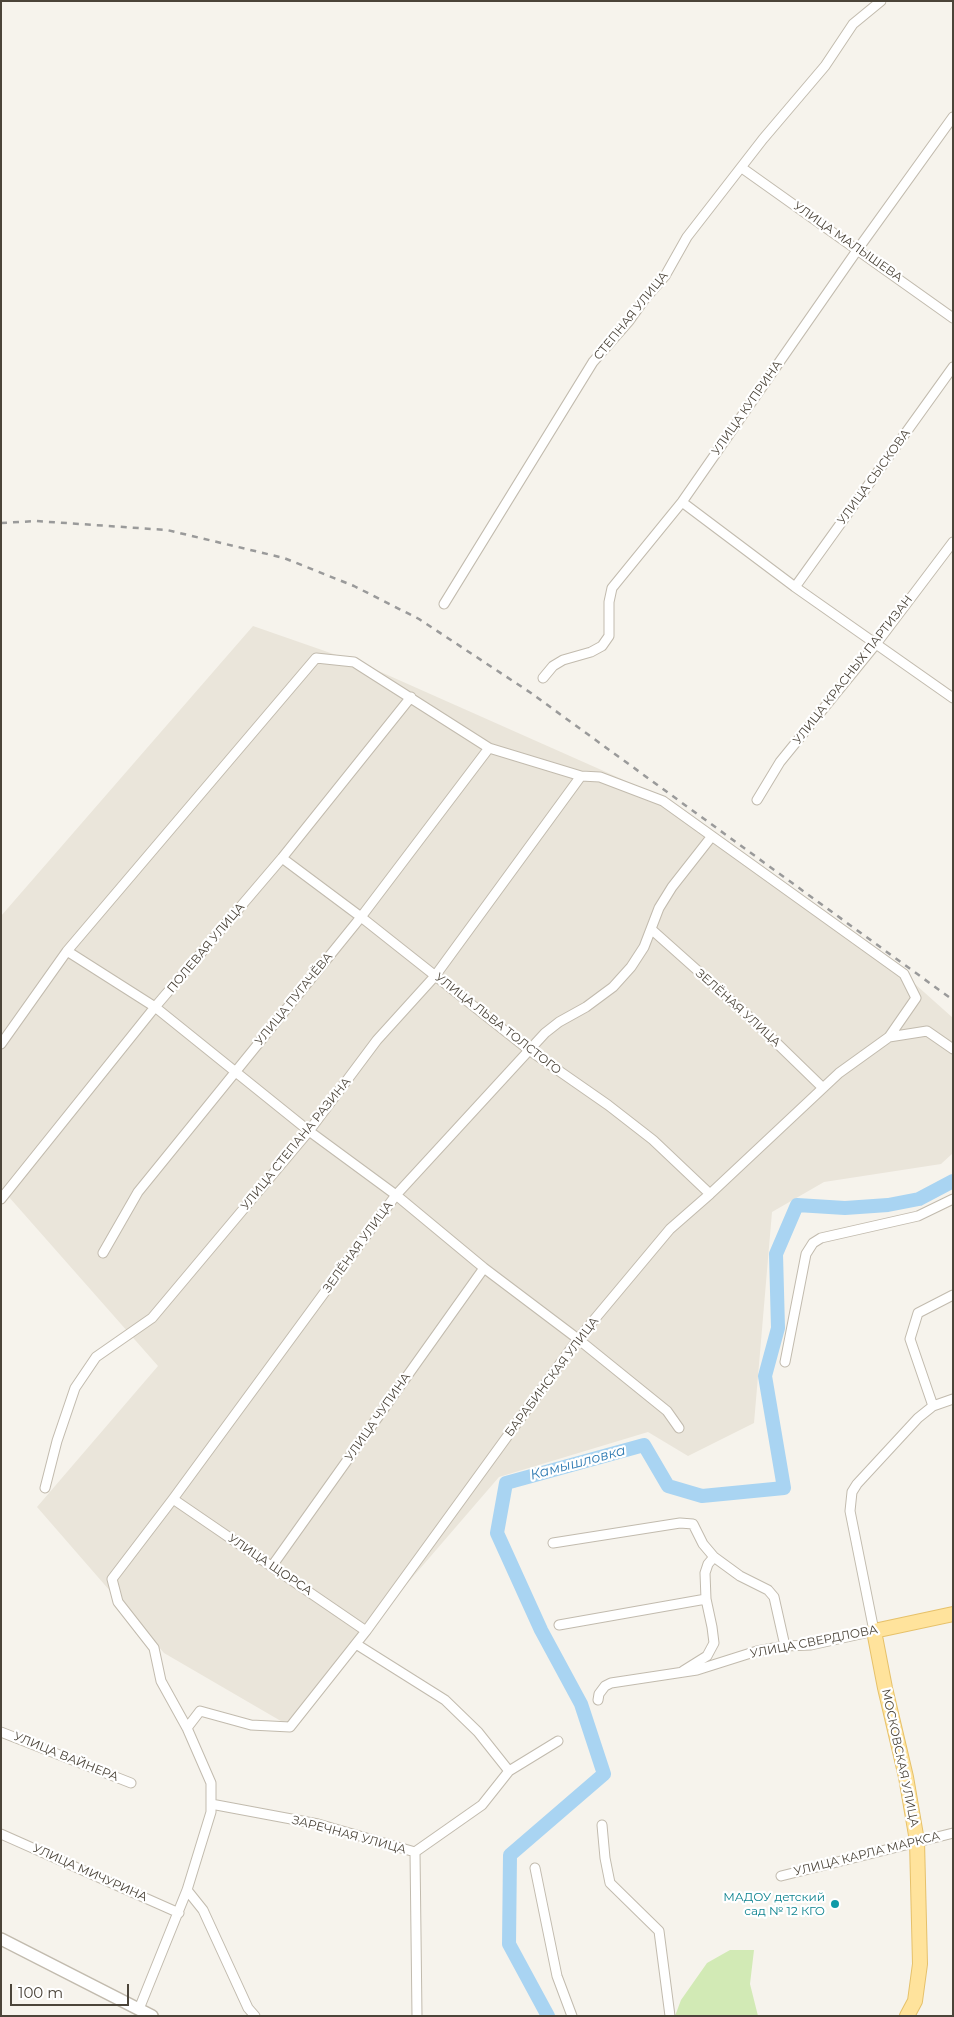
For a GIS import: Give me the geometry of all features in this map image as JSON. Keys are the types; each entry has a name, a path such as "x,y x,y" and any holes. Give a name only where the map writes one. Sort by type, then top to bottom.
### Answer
{"main road":[{"name":"УЛИЦА СВЕРДЛОВА","path":"874,1631 953,1614"},
{"name":"МОСКОВСКАЯ УЛИЦА","path":"874,1631 906,1777 917,1841 920,1964 916,1995 907,2016"}],"street":[{"name":"СТЕПНАЯ УЛИЦА","path":"444,604 593,362 665,276 687,237 764,139 825,66 853,24 882,1"},
{"name":"УЛИЦА КУПРИНА","path":"543,678 553,666 563,660 591,652 602,646 609,636 609,602 612,588 682,502 858,249 953,117"},
{"name":"УЛИЦА МАЛЫШЕВА","path":"742,168 953,318"},
{"name":"УЛИЦА СЫСКОВА","path":"795,587 953,367"},
{"path":"682,502 795,587 953,698"},
{"name":"УЛИЦА КРАСНЫХ ПАРТИЗАН","path":"757,800 780,762 876,644 953,542"},
{"path":"1,1044 67,951 316,658 354,662 489,748 581,776 600,777 663,801 904,974 916,998 889,1037"},
{"name":"ПОЛЕВАЯ УЛИЦА","path":"1,1198 155,1007 282,858 411,697"},
{"name":"УЛИЦА ПУГАЧЁВА","path":"103,1253 138,1192 361,917 489,748"},
{"name":"УЛИЦА СТЕПАНА РАЗИНА","path":"45,1488 57,1441 75,1388 96,1357 152,1318 309,1131 377,1040 435,976 581,776"},
{"name":"ЗЕЛЁНАЯ УЛИЦА","path":"187,1728 161,1681 154,1648 118,1602 112,1579 396,1195 544,1032 613,987 644,947 659,908 672,887 712,836"},
{"name":"УЛИЦА ЛЬВА ТОЛСТОГО","path":"282,858 361,917 529,1050 608,1105 653,1140 710,1194"},
{"name":"ЗЕЛЁНАЯ УЛИЦА","path":"651,929 754,1020 823,1088"},
{"path":"67,951 155,1007 309,1131 396,1195 484,1268 578,1339 667,1411 679,1428"},
{"name":"БАРАБИНСКАЯ УЛИЦА","path":"187,1728 200,1711 251,1725 290,1727 366,1632 578,1339 670,1229 839,1073 889,1037 926,1032 953,1049"},
{"path":"785,1362 806,1254 813,1243 822,1238 918,1216 953,1199"},
{"name":"УЛИЦА ЧУПИНА","path":"272,1566 484,1268"},
{"path":"953,1295 918,1313 910,1339 933,1406 953,1399"},
{"name":"МОСКОВСКАЯ УЛИЦА","path":"874,1631 850,1501 852,1492 857,1484 918,1418 933,1406"},
{"name":"УЛИЦА ЩОРСА","path":"173,1499 366,1632"},
{"path":"554,1543 680,1523 693,1524 703,1544 714,1557 740,1576 768,1590 774,1597 785,1646"},
{"path":"681,1672 707,1656 712,1650 714,1643 706,1599 705,1573 708,1564 714,1557"},
{"path":"560,1626 706,1599"},
{"name":"УЛИЦА СВЕРДЛОВА","path":"598,1700 599,1694 605,1686 611,1684 714,1666 757,1651 811,1644 874,1631"},
{"path":"356,1644 445,1700 478,1732 509,1772"},
{"path":"140,2009 187,1890 211,1812 211,1783 187,1728"},
{"name":"УЛИЦА ВАЙНЕРА","path":"1,1732 131,1783"},
{"path":"415,1852 482,1805 509,1772 558,1741"},
{"name":"ЗАРЕЧНАЯ УЛИЦА","path":"211,1804 318,1824 415,1852 416,2016"},
{"path":"602,1825 605,1858 610,1883 659,1931 670,2016"},
{"name":"УЛИЦА КАРЛА МАРКСА","path":"781,1876 953,1833"},
{"name":"УЛИЦА МИЧУРИНА","path":"1,1834 179,1912"},
{"path":"535,1868 557,1976 572,2016"},
{"path":"187,1890 203,1910 248,2008 255,2016"},
{"path":"1,1939 152,2016"}],"shaded area":[{"path":"253,626 365,665 651,792 878,951 953,1018 953,1153 941,1164 824,1182 772,1212 754,1423 688,1456 648,1432 499,1477 286,1724 164,1653 37,1507 158,1366 1,1188 1,916"}],"green space":[{"path":"730,1950 754,1950 750,1984 758,2016 675,2016 681,2000 707,1963"}],"waterway":[{"name":"Камышловка","path":"548,2016 509,1944 510,1855 604,1774 581,1704 541,1630 497,1533 506,1483 644,1445 668,1486 702,1496 784,1488 765,1376 778,1328 776,1254 797,1205 845,1208 888,1205 919,1199 953,1181"}],"railway":[{"path":"1,523 36,521 167,530 284,558 354,586 419,619 531,693 953,1000"}],"place":[{"name":"МАДОУ детский сад № 12 КГО","path":"835,1904"}]}
